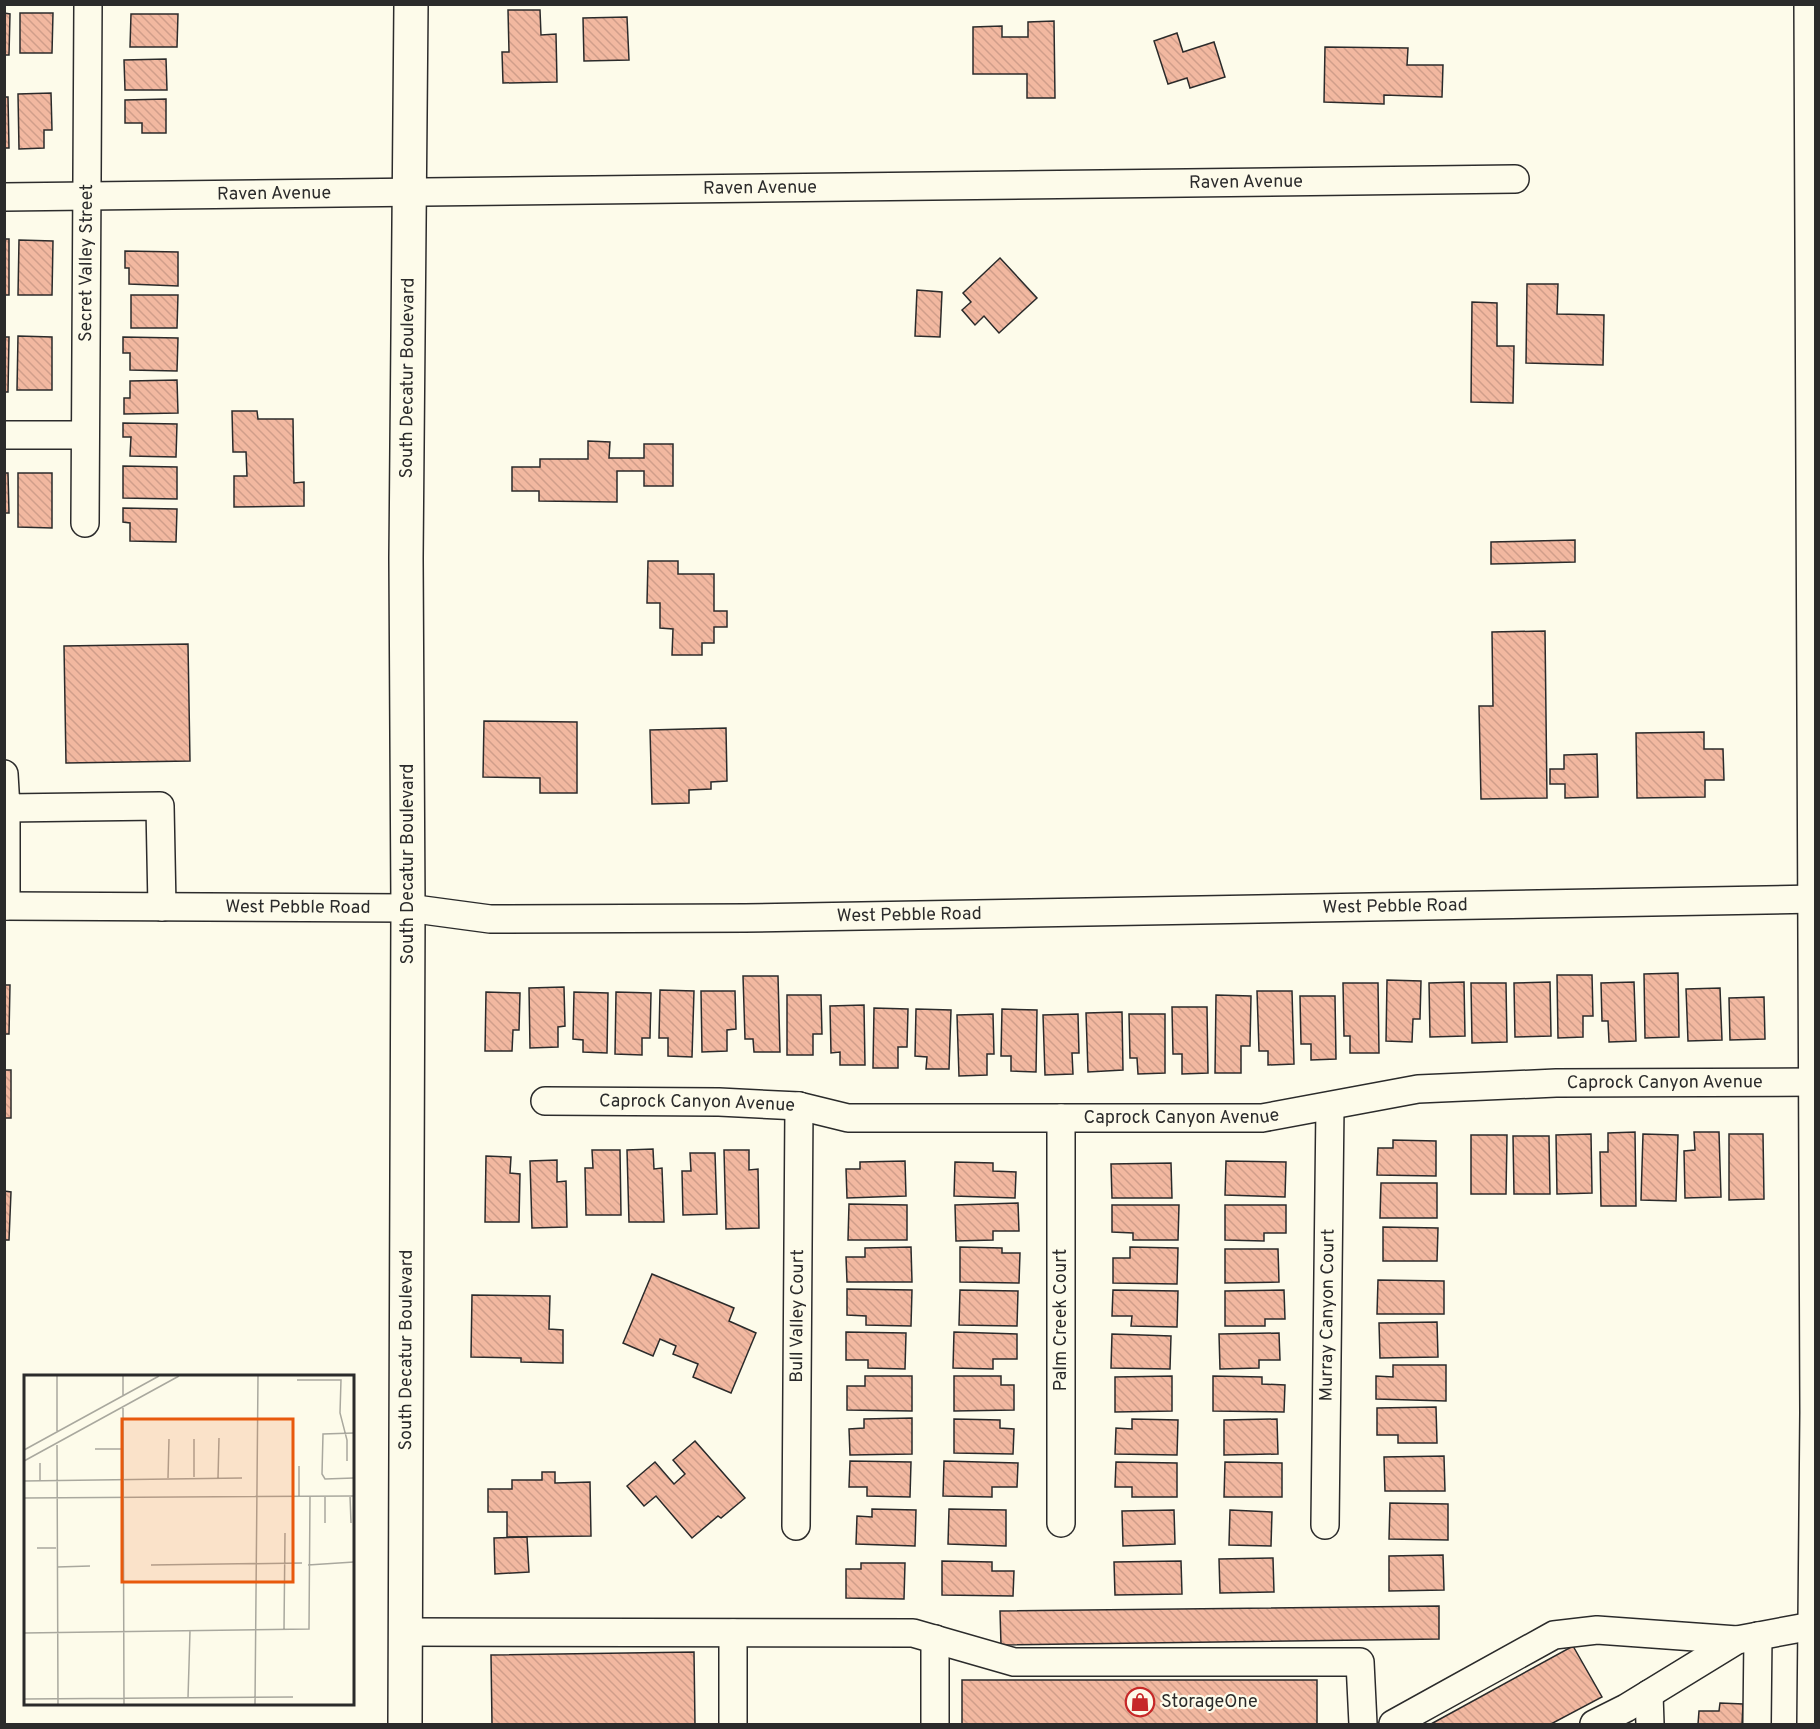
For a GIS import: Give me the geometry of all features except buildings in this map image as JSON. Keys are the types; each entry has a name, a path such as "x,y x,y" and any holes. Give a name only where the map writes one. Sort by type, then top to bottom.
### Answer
{"main road":[{"name":"South Decatur Boulevard","path":"405,1725 408,908 406,558 411,4"}],"street":[{"name":"Secret Valley Street","path":"85,523 88,4"},
{"path":"1808,4 1815,1412 1811,1725"},
{"name":"Raven Avenue","path":"4,197 1515,179"},
{"path":"4,435 85,435"},
{"path":"4,774 5,906"},
{"path":"6,808 160,806 162,907"},
{"name":"West Pebble Road","path":"5,906 408,908 490,919 734,918 1814,899"},
{"name":"Caprock Canyon Avenue","path":"545,1101 719,1102 799,1106 848,1118 1262,1118 1418,1089 1556,1083 1814,1082"},
{"name":"Bull Valley Court","path":"796,1526 799,1106"},
{"name":"Murray Canyon Court","path":"1326,1525 1330,1106"},
{"name":"Palm Creek Court","path":"1061,1118 1061,1522"},
{"path":"1393,1725 1554,1635 1597,1630 1747,1638 1812,1626"},
{"path":"405,1632 913,1633 1014,1662 1360,1662 1363,1725"},
{"path":"733,1633 734,1725"},
{"path":"1594,1725 1747,1638"},
{"path":"1747,1638 1757,1725"},
{"path":"935,1640 935,1725"},
{"path":"1649,1694 1650,1725"}],"place":[{"name":"StorageOne","path":"1140,1702"}]}
